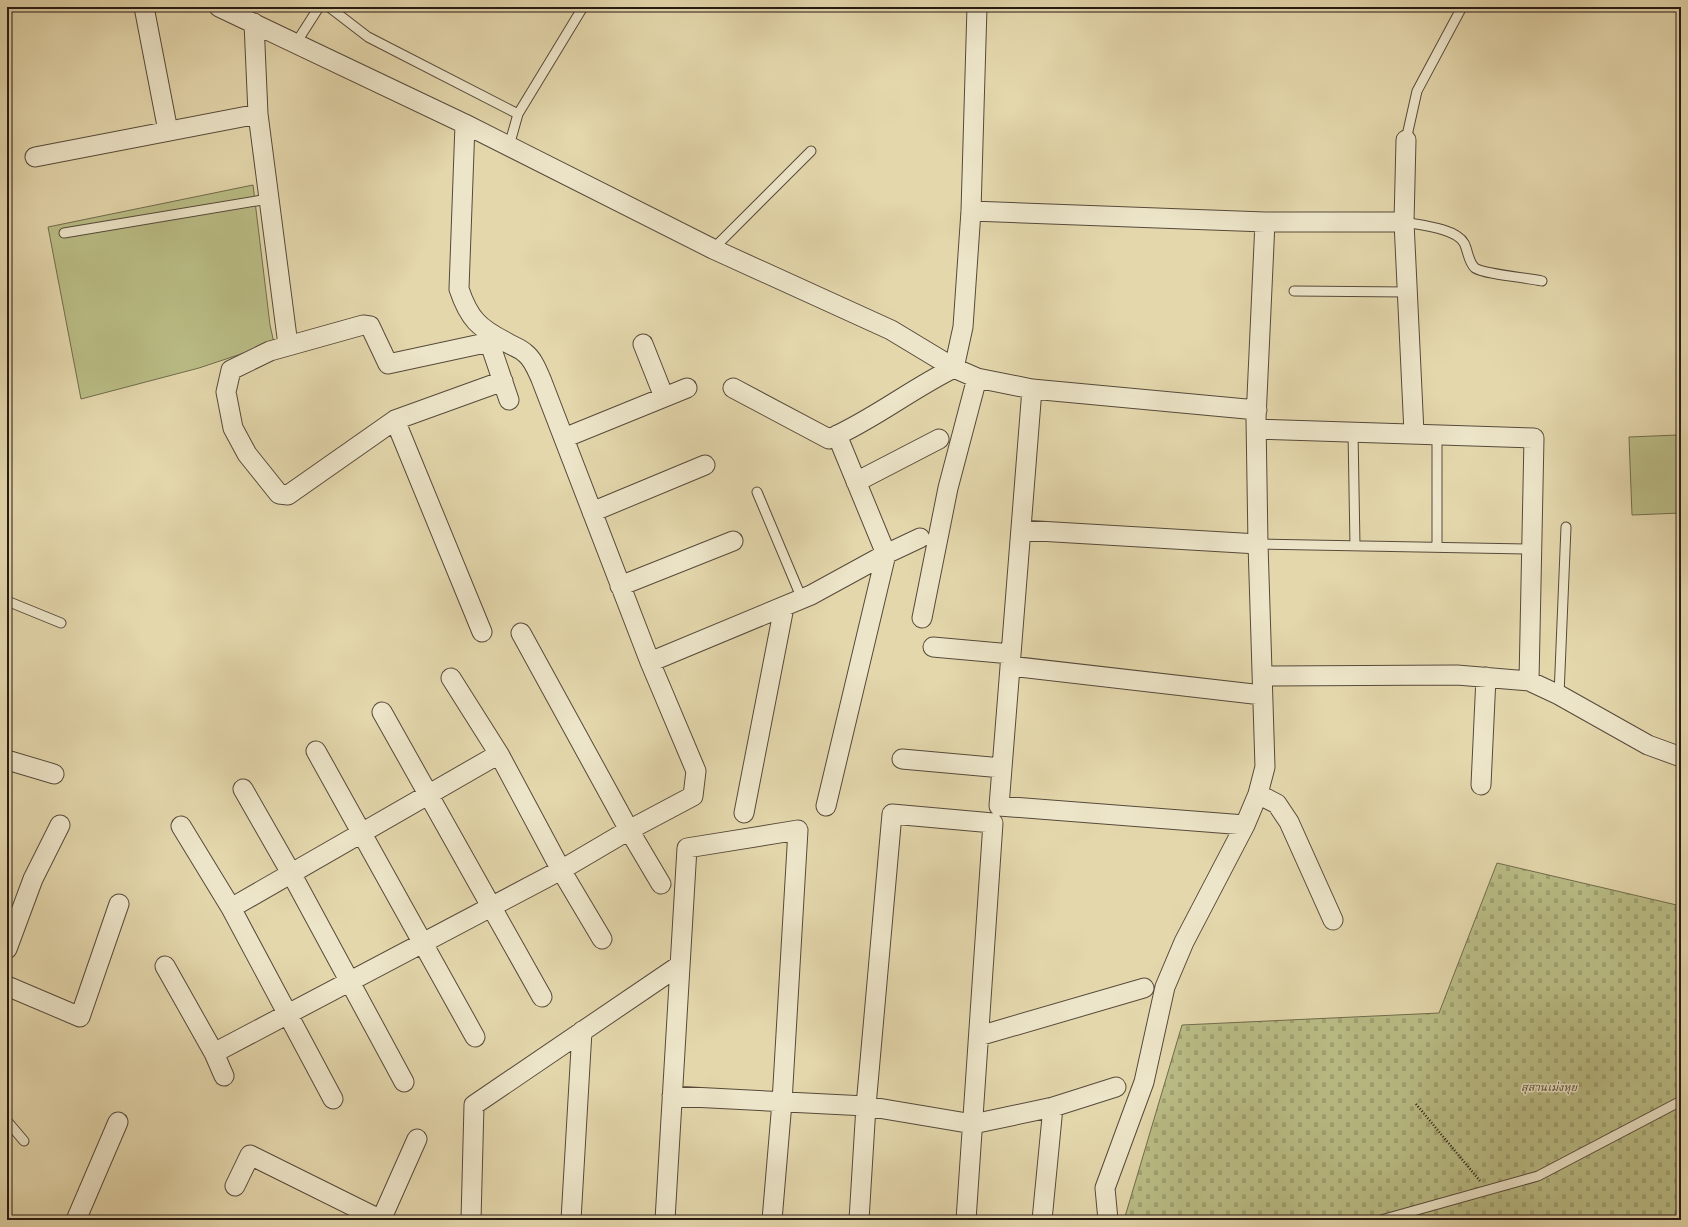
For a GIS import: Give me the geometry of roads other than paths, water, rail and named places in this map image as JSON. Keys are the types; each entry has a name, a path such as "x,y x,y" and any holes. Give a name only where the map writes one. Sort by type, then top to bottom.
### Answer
{"street":[{"path":"144,7 168,131"},
{"path":"220,7 254,24 296,42 509,146 713,249 891,330 954,368 977,378 1032,389 1353,431 1534,438 1529,681"},
{"path":"732,388 829,439 954,368 963,327 971,211 977,7"},
{"path":"254,24 258,114 288,345"},
{"path":"35,157 258,114"},
{"path":"464,124 459,289 465,308 472,319 488,337 509,400"},
{"path":"1406,140 1404,222 1414,433"},
{"path":"971,211 1265,222 1404,222"},
{"path":"1108,1220 1105,1188 1144,1082 1165,987 1184,942 1245,825 1258,794 1265,766 1258,544 1257,419 1265,222"},
{"path":"214,1053 491,908 561,870 629,830 693,796 696,771 650,662 534,364 526,353 488,337 388,364 370,326 363,325 270,351 231,370 226,392 233,428 247,454 279,494 288,495 395,420 502,381"},
{"path":"643,344 664,397"},
{"path":"922,618 948,488 977,378"},
{"path":"564,438 686,388"},
{"path":"1032,389 999,806 1245,825"},
{"path":"395,420 482,632"},
{"path":"826,806 886,554 836,435"},
{"path":"856,482 939,439"},
{"path":"592,512 705,465"},
{"path":"1021,530 1258,544"},
{"path":"650,662 802,599 886,554 920,538"},
{"path":"620,586 733,541"},
{"path":"744,812 784,607"},
{"path":"521,633 660,884"},
{"path":"933,647 1011,660 1262,695"},
{"path":"1262,676 1457,675 1529,681 1559,695 1648,745 1681,757"},
{"path":"1480,785 1486,677"},
{"path":"451,678 498,754 561,870 602,939"},
{"path":"382,712 542,997"},
{"path":"316,751 422,944 475,1036"},
{"path":"231,908 498,754"},
{"path":"902,759 1002,768"},
{"path":"7,760 54,774"},
{"path":"243,789 291,873 404,1082"},
{"path":"1258,794 1277,804 1289,822 1333,920"},
{"path":"859,1220 866,1106 892,814 993,823 966,1220"},
{"path":"7,949 33,879 60,825"},
{"path":"181,826 231,908 333,1099"},
{"path":"665,1220 687,848 798,830 782,1102 772,1220"},
{"path":"7,986 80,1017 119,904"},
{"path":"471,1220 474,1105 680,964"},
{"path":"165,966 214,1053 224,1076"},
{"path":"979,1036 1144,988"},
{"path":"571,1220 582,1031"},
{"path":"672,1096 866,1106 973,1124 1053,1107 1116,1087"},
{"path":"1042,1220 1053,1107"},
{"path":"76,1220 118,1122"},
{"path":"235,1186 250,1155 381,1220 417,1139"}],"lane":[{"path":"296,42 319,7"},
{"path":"329,7 368,37 518,114"},
{"path":"509,146 518,114 584,7"},
{"path":"1406,140 1417,92 1462,7"},
{"path":"713,249 811,151"},
{"path":"64,233 268,199"},
{"path":"1404,222 1444,230 1457,236 1463,241 1470,261 1476,268 1486,272 1542,280"},
{"path":"1294,291 1407,292"},
{"path":"1353,431 1355,546"},
{"path":"1437,434 1437,547"},
{"path":"757,492 802,599"},
{"path":"1559,695 1566,527"},
{"path":"1258,544 1531,549"},
{"path":"7,601 61,623"},
{"path":"1381,1220 1538,1176 1681,1101"},
{"path":"7,1121 24,1140"}],"park label":[{"name":"สุสานเม่งหุย","path":"1549,1088"}]}
